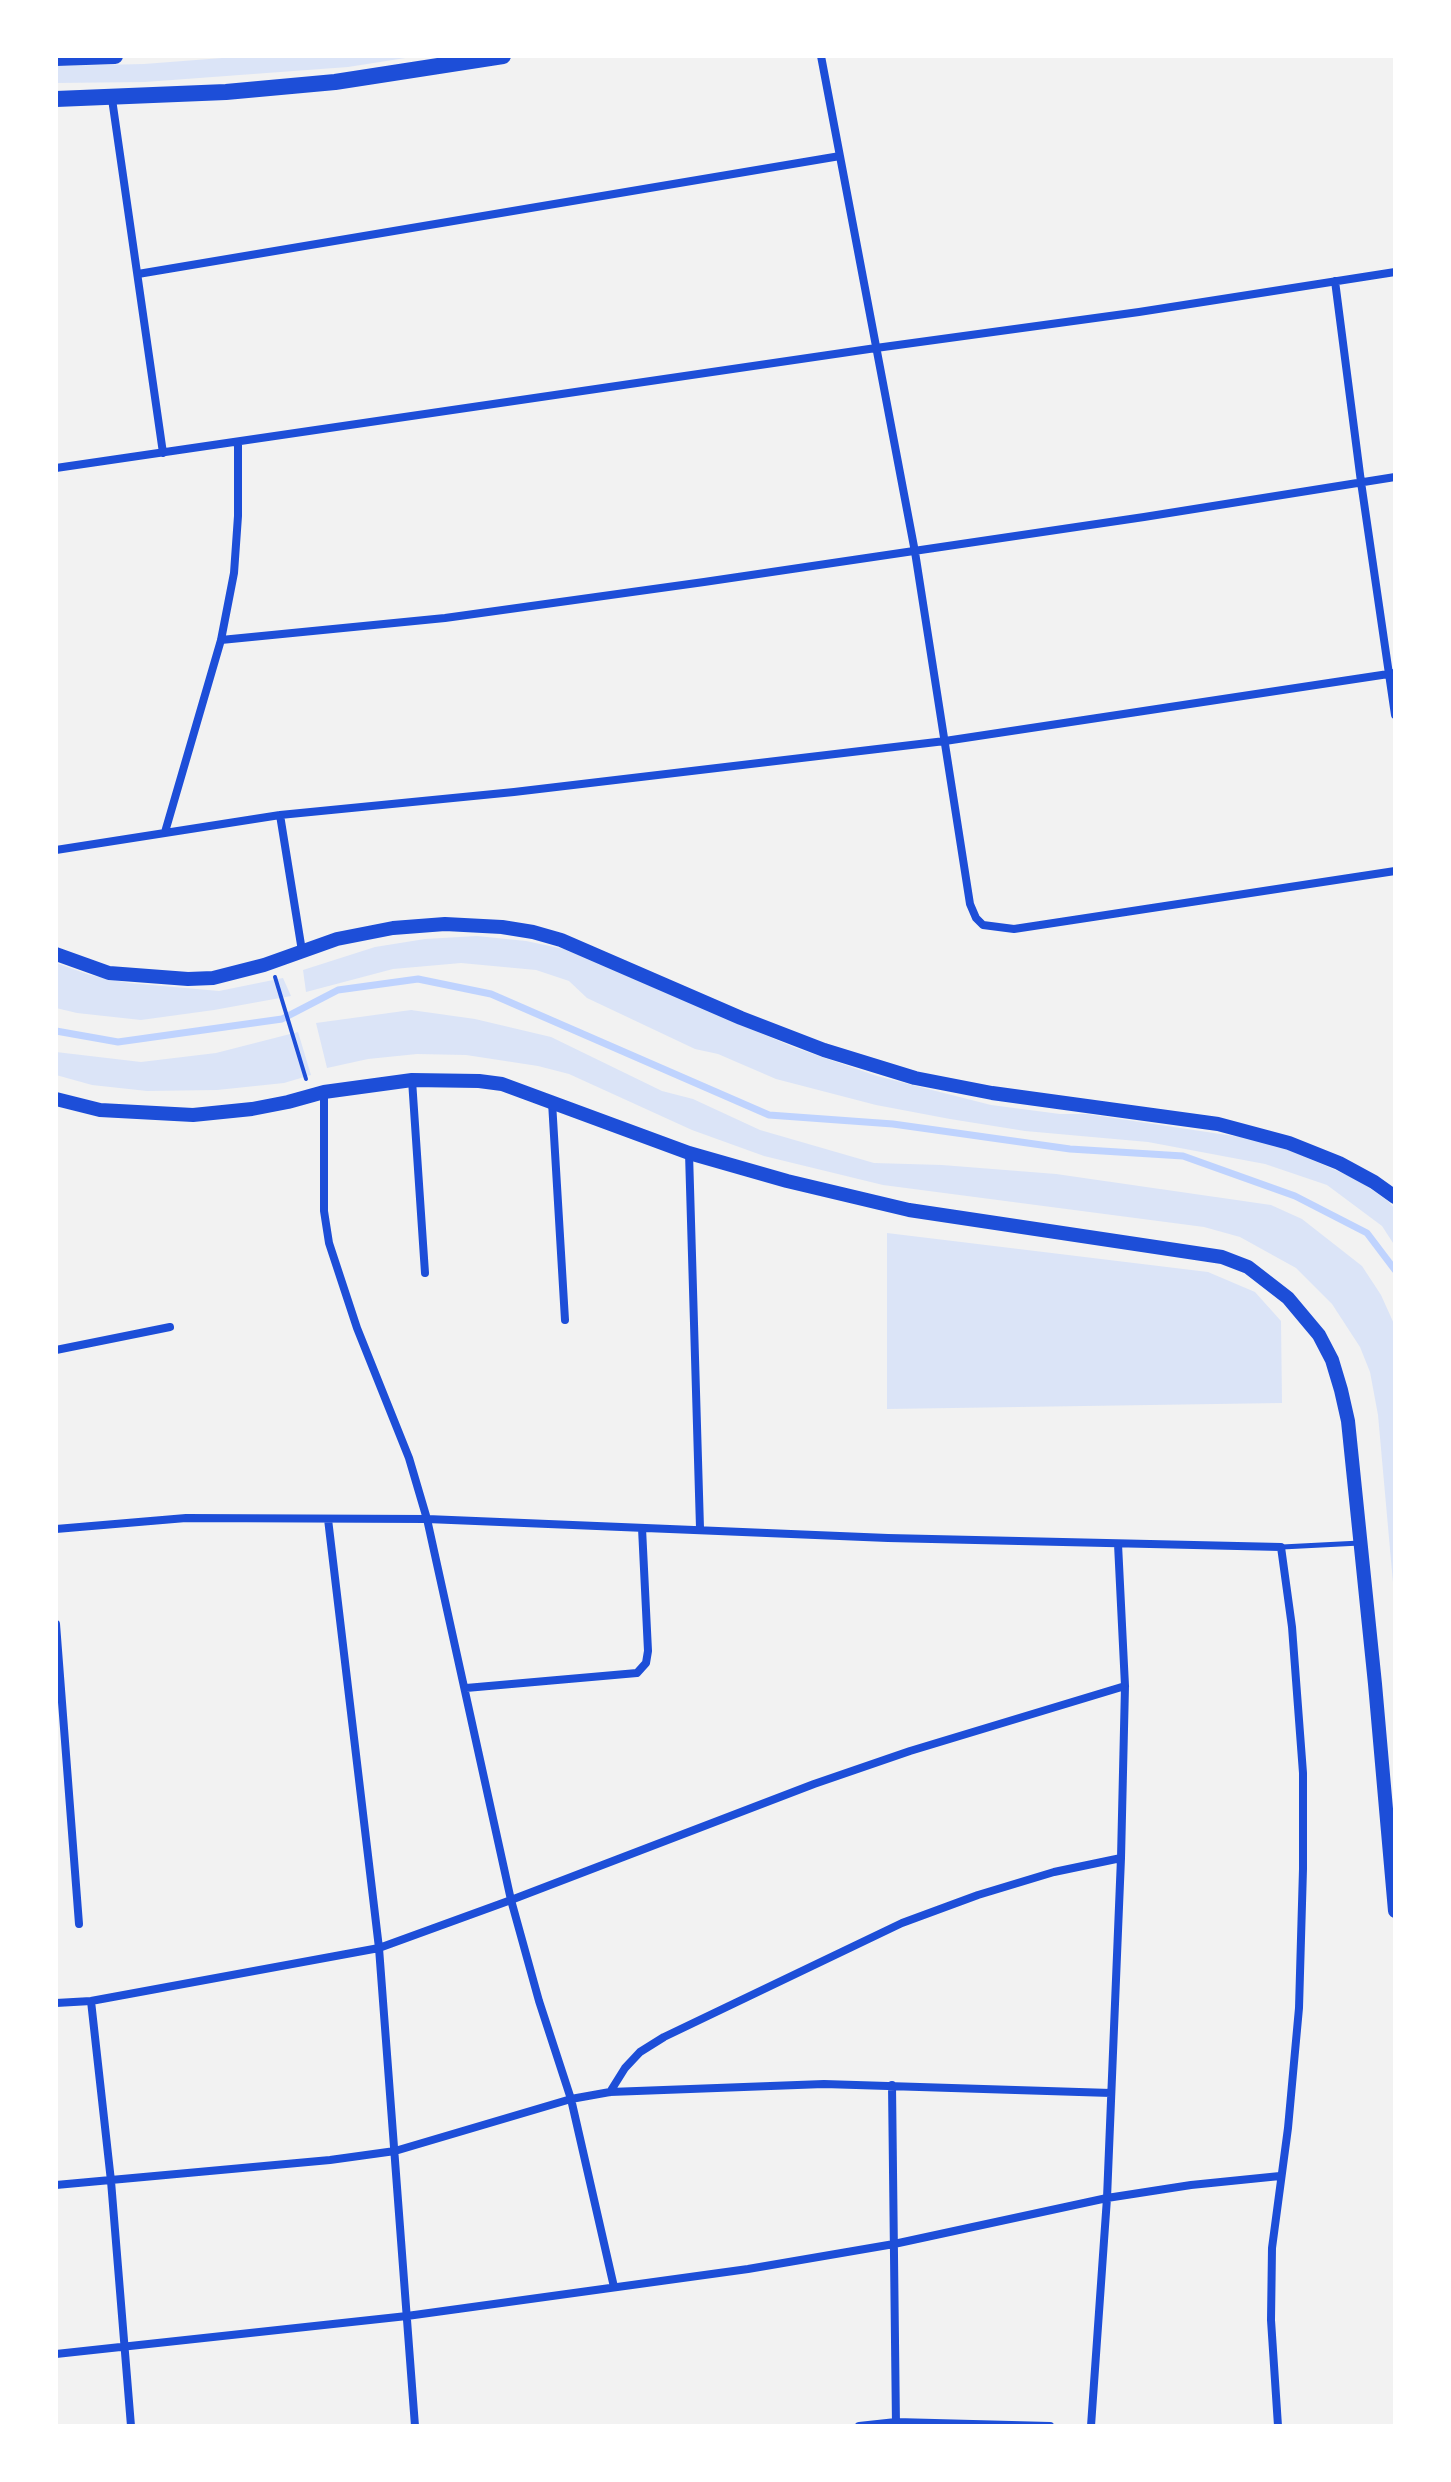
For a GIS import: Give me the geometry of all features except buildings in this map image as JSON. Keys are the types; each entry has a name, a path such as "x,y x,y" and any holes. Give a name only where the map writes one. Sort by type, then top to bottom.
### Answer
{"main road":[{"path":"56,58 115,56"},
{"path":"56,99 112,99 335,82 503,56"}],"street":[{"path":"821,56 915,552 970,904 976,918 983,925 1014,929 1395,871"},
{"path":"112,99 163,453"},
{"path":"138,274 840,156"},
{"path":"56,468 1139,312 1395,272"},
{"path":"1335,281 1361,482 1392,674 1395,715"},
{"path":"165,832 221,640 234,573 238,442"},
{"path":"221,640 445,618 915,552 1395,477"},
{"path":"56,850 280,815 514,792 945,741 1392,674"},
{"path":"280,815 302,951"},
{"path":"56,954 109,973 188,979 226,975 337,939 393,928 445,924 533,932 561,940 741,1018 824,1050 915,1078 992,1093 1218,1124 1289,1143 1339,1163 1395,1197"},
{"path":"56,1099 100,1110 193,1115 252,1109 324,1092 412,1080 455,1079 502,1084 689,1153 787,1181 909,1210 1222,1257 1248,1267 1295,1306 1319,1335 1332,1360 1348,1421 1395,1911"},
{"path":"412,1080 425,1273"},
{"path":"324,1092 324,1211 329,1243 357,1328 409,1458 427,1519 511,1900 571,2099 614,2287"},
{"path":"552,1101 565,1320"},
{"path":"689,1153 700,1528"},
{"path":"56,1350 170,1327"},
{"path":"56,1529 186,1518 427,1519 888,1538 1281,1547 1292,1627 1303,1773 1303,1869 1299,2008 1288,2128 1272,2248 1271,2320 1278,2426"},
{"path":"328,1519 379,1948 415,2426"},
{"path":"466,1688 637,1673 646,1663 648,1651 642,1528"},
{"path":"1091,2426 1107,2198 1121,1858 1125,1686 1118,1544"},
{"path":"56,1624 79,1924"},
{"path":"56,2003 91,2001 379,1948 828,1779 1125,1686"},
{"path":"56,1780 66,1775"},
{"path":"610,2092 640,2052 664,2037 902,1923 1054,1872 1121,1858"},
{"path":"91,2001 111,2181 131,2426"},
{"path":"56,2185 330,2160 395,2151 571,2099 610,2092 824,2084 1111,2093"},
{"path":"892,2085 896,2424"},
{"path":"56,2354 407,2316 748,2269 894,2244 1107,2198 1280,2176"},
{"path":"859,2426 1050,2426"}],"lane":[{"path":"1281,1547 1360,1543"}],"path":[{"path":"275,977 307,1084"}],"shaded area":[{"path":"248,56 418,56 348,67 145,82 56,83 56,66 144,64"},
{"path":"477,936 564,949 793,1047 877,1076 991,1105 1060,1114 1087,1114 1247,1138 1287,1149 1358,1180 1388,1201 1395,1209 1395,1246 1382,1226 1327,1185 1265,1164 1148,1142 1025,1131 950,1119 876,1105 776,1079 718,1054 695,1049 587,998 569,981 536,970 461,963 393,969 306,992 303,970 375,947 425,939"},
{"path":"56,963 90,975 129,983 219,991 283,978 291,996 141,1020 77,1013 56,1008"},
{"path":"411,1010 475,1019 551,1037 662,1091 693,1099 760,1130 874,1163 1056,1174 1271,1205 1302,1219 1362,1266 1381,1295 1395,1326 1395,1605 1378,1415 1370,1372 1360,1347 1332,1304 1296,1268 1240,1237 1204,1227 883,1185 764,1156 692,1130 569,1074 538,1066 466,1055 417,1054 368,1059 327,1068 316,1023"},
{"path":"298,1032 311,1075 284,1083 217,1090 147,1091 92,1085 56,1075 56,1052 141,1062 216,1053"},
{"path":"887,1233 1208,1272 1255,1292 1281,1321 1282,1403 887,1409"}],"waterway":[{"path":"56,1031 118,1042 282,1019 338,990 418,979 491,994 769,1115 893,1124 1070,1149 1183,1156 1295,1196 1367,1233 1395,1270"}]}
